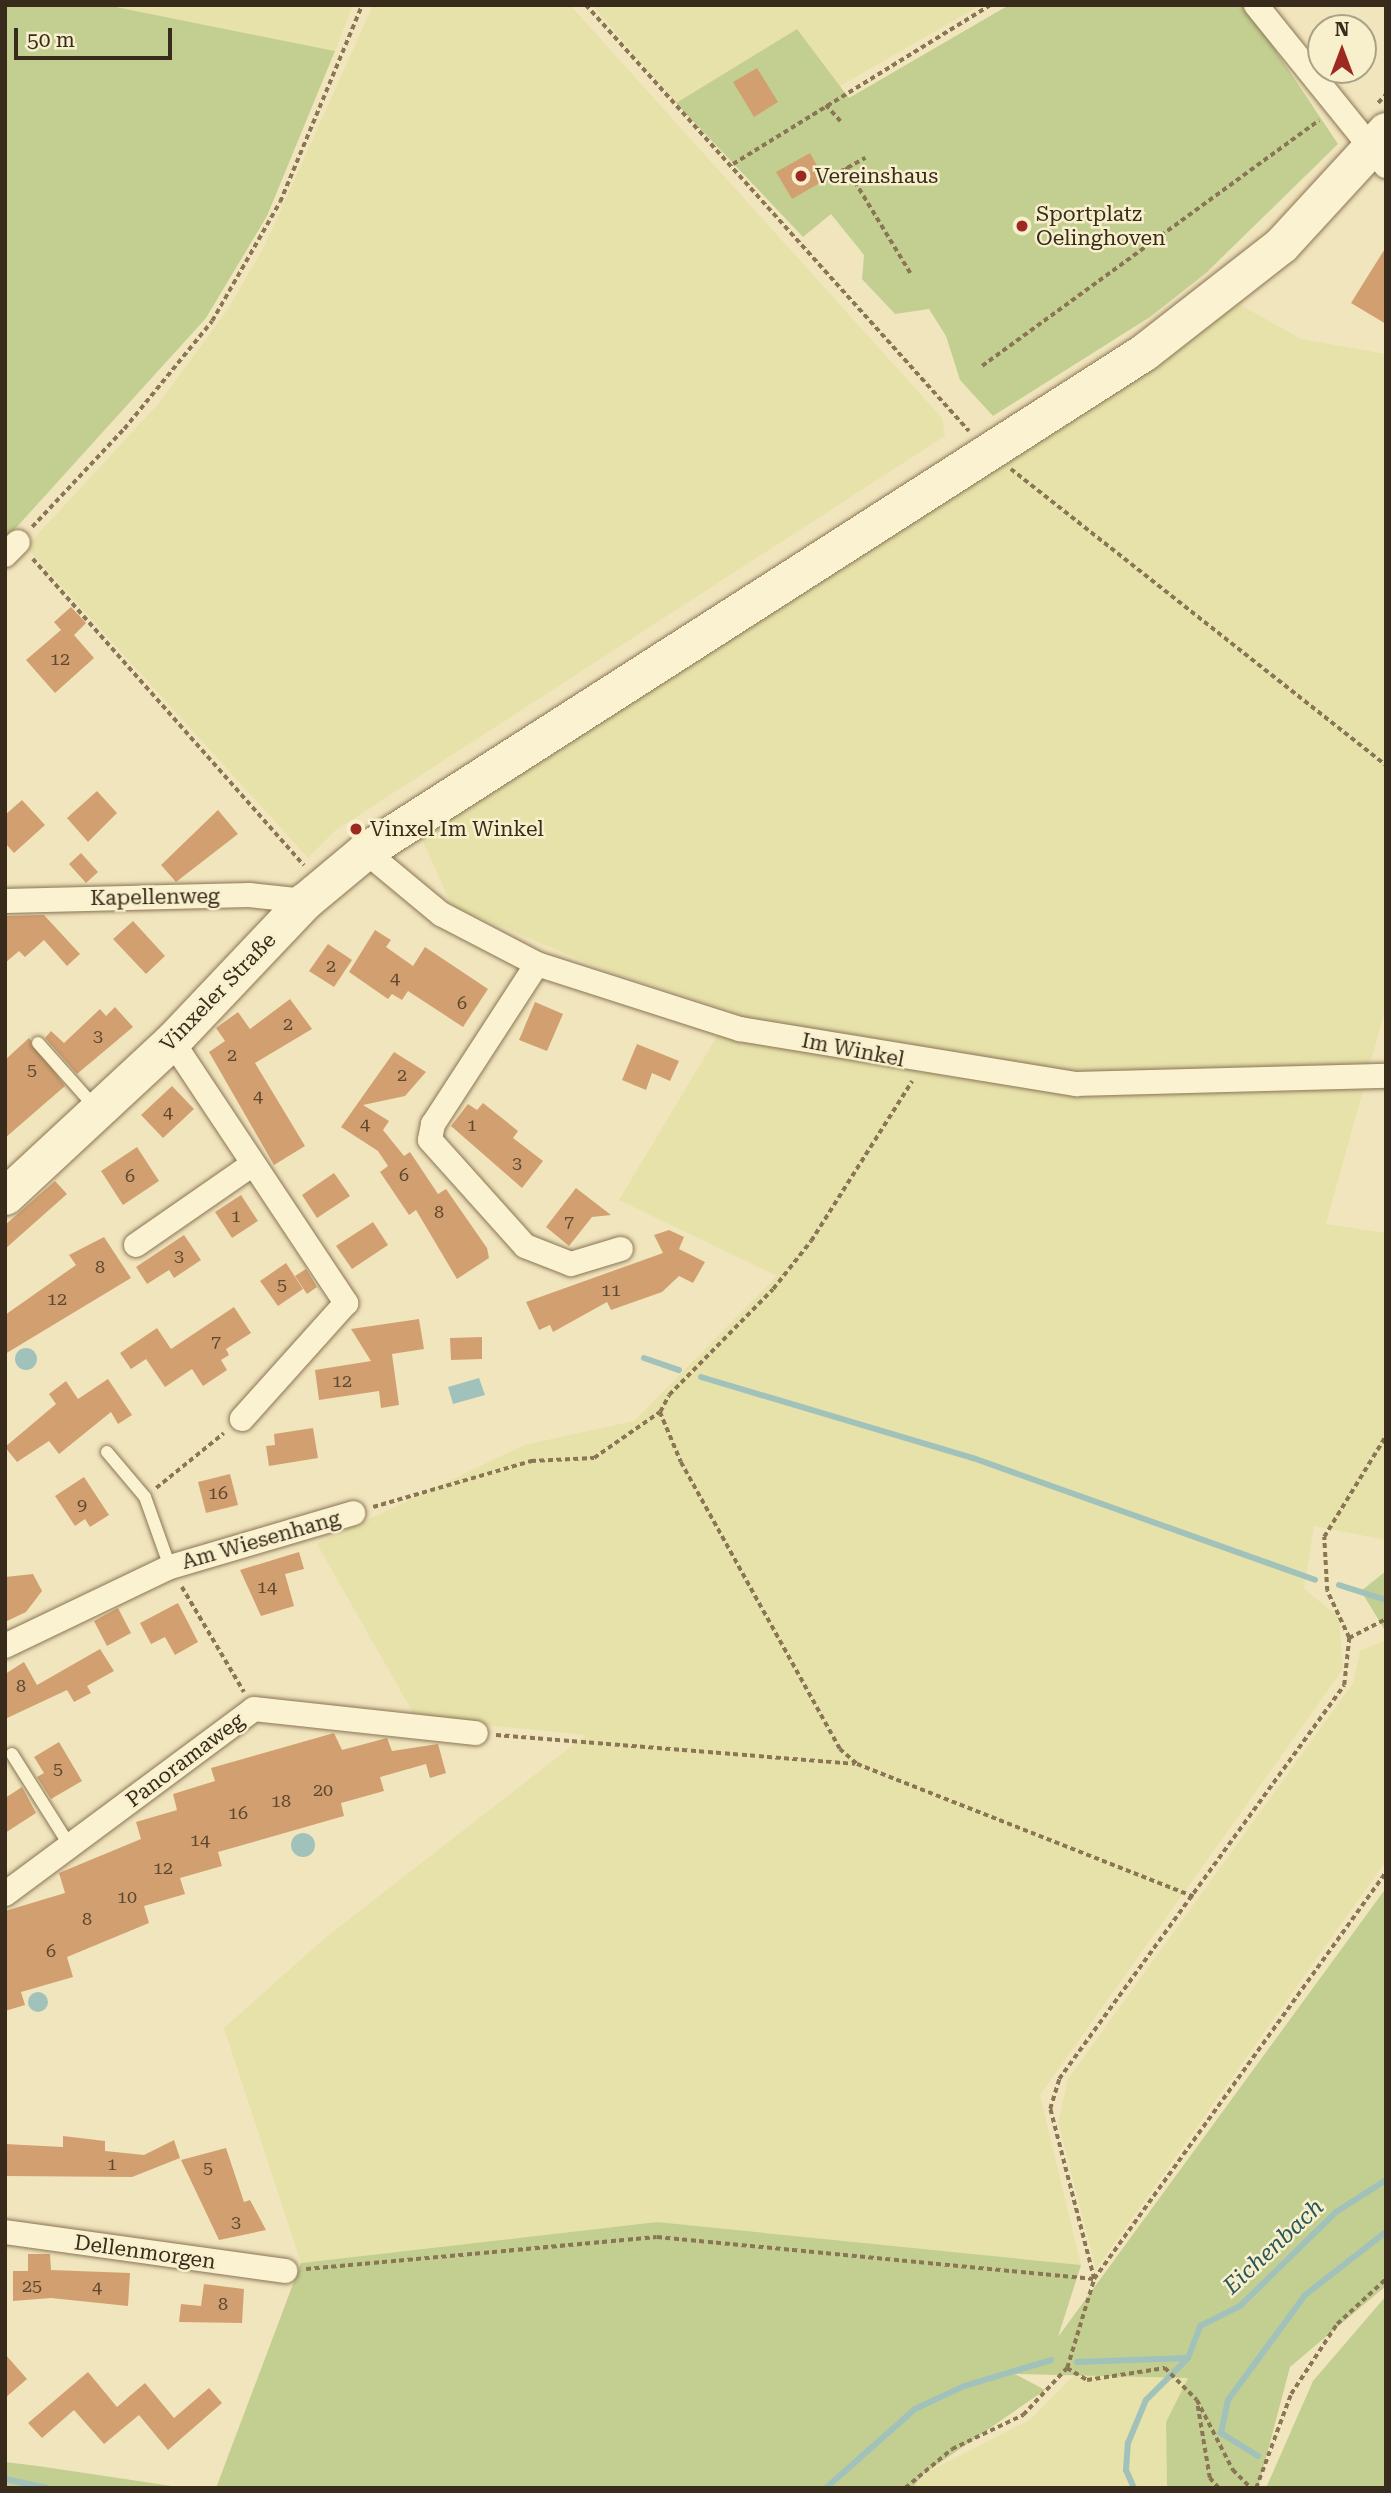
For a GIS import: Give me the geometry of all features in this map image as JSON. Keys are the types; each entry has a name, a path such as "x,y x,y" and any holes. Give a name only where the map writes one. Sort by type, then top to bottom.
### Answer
{"main road":[{"name":"Vinxeler Straße","path":"5,1196 172,1041 309,887 441,799 1144,352 1281,245 1381,149"}],"street":[{"path":"1256,5 1335,106 1381,149"},
{"name":"Im Winkel","path":"365,851 441,914 537,964 740,1029 921,1063 1077,1084 1386,1076"},
{"name":"Kapellenweg","path":"5,901 248,895 309,887"},
{"path":"537,964 433,1124 430,1140 525,1246 571,1264 621,1249"},
{"path":"172,1041 346,1303 242,1419"},
{"path":"136,1245 253,1164"},
{"name":"Am Wiesenhang","path":"5,1646 170,1567 353,1513"},
{"name":"Panoramaweg","path":"5,1894 254,1709 476,1733"},
{"name":"Dellenmorgen","path":"5,2232 285,2271"}],"lane":[{"path":"37,1044 99,1111"},
{"name":"Am Wiesenhang","path":"107,1452 145,1497 170,1567"},
{"path":"12,1754 70,1846"}],"path":[{"path":"309,887 12,549 124,429 212,321 280,202 362,5"},
{"path":"586,5 988,450 1386,765"},
{"path":"732,165 990,5"},
{"path":"826,105 843,124"},
{"path":"982,366 1299,139 1335,106"},
{"path":"825,180 865,158"},
{"path":"846,167 911,274"},
{"path":"353,1513 531,1461 594,1458 660,1412 811,1241 921,1063"},
{"path":"660,1412 749,1587 840,1749 857,1764"},
{"path":"145,1497 242,1419"},
{"path":"1094,2279 1050,2109 1059,2079 1194,1897 1344,1685 1349,1638 1327,1591 1324,1538 1386,1436"},
{"path":"170,1567 254,1709"},
{"path":"1349,1638 1386,1619"},
{"path":"476,1733 857,1764 1194,1897"},
{"path":"905,2488 952,2449 1023,2415 1067,2368 1094,2279 1386,1872"},
{"path":"285,2271 657,2237 1094,2279"},
{"path":"1067,2368 1087,2380 1165,2368 1197,2400 1233,2470 1254,2488 1291,2394 1337,2324 1386,2279"},
{"path":"1197,2400 1209,2478 1219,2488"}],"shaded area":[{"path":"106,5 353,5 335,51"},
{"path":"373,5 570,5 942,418 945,436 336,830 308,858 26,547 158,404 228,309 265,245"},
{"path":"592,5 981,5 840,86 797,29 676,103"},
{"path":"1239,304 1301,339 1386,354 1386,1007 1326,1224 1386,1233 1386,1540 1314,1526 1304,1589 1339,1617 1343,1669 1040,2095 1081,2265 657,2222 301,2263 224,2028 325,1938 586,1735 416,1718 317,1544 524,1445 634,1421 777,1276 619,1200 732,1011 607,971 452,906 421,837"},
{"path":"1386,1640 1386,1861 1096,2269 1058,2122 1068,2079 1353,1683 1360,1651"},
{"path":"1074,2375 1188,2378 1166,2422 1167,2488 913,2488 922,2475 1031,2419"}],"green space":[{"path":"5,5 106,5 335,51 267,216 206,318 5,540"},
{"path":"1009,5 1245,5 1338,144 1206,273 1150,317 993,416 960,380 946,336 929,309 895,314 862,279 864,255 831,214 803,237 676,103 797,29 849,98"},
{"path":"1386,1571 1386,1632 1361,1591"},
{"path":"1386,1888 1386,2286 1290,2367 1258,2488 1167,2488 1166,2422 1188,2378 1015,2374 1045,2390 922,2475 913,2488 216,2488 301,2263 657,2222 1081,2265 1058,2337"},
{"path":"1386,2296 1386,2488 1266,2488 1313,2381"},
{"path":"5,2462 38,2466 185,2488 5,2488"}],"water":[{"path":"26,1348 36,1355 37,1359 30,1369 26,1370 16,1363 15,1359 22,1349"},
{"path":"479,1378 485,1395 453,1404 448,1387"},
{"path":"303,1833 314,1840 315,1845 308,1856 303,1857 292,1850 291,1845 298,1834"},
{"path":"38,1992 45,1995 48,2002 45,2009 38,2012 31,2009 28,2002 31,1995"}],"building":[{"path":"757,68 778,102 754,117 733,82"},
{"name":"Vereinshaus","path":"810,153 825,180 792,199 776,172"},
{"path":"1386,247 1386,324 1351,303"},
{"path":"71,607 86,623 74,635 94,658 55,693 26,660 61,630 54,622"},
{"path":"97,791 117,813 88,842 67,818"},
{"path":"22,800 45,825 14,853 5,843 5,815"},
{"path":"218,810 238,834 176,882 161,865"},
{"path":"81,853 98,872 86,883 69,864"},
{"path":"44,915 80,954 67,966 44,940 25,957 19,951 5,963 5,916"},
{"path":"133,921 165,956 146,974 113,939"},
{"path":"375,930 391,940 386,947 413,966 425,947 488,989 463,1027 408,991 402,1000 392,994 388,999 349,972"},
{"path":"328,944 352,960 334,987 309,971"},
{"path":"290,999 312,1029 255,1063 305,1146 274,1165 209,1052 225,1041 216,1028 238,1012 250,1029"},
{"path":"535,1002 563,1014 547,1051 519,1040"},
{"path":"115,1007 133,1027 77,1074 45,1038 51,1031 64,1043 100,1009 106,1016"},
{"path":"29,1038 65,1086 5,1138 5,1060"},
{"path":"637,1044 679,1061 670,1081 652,1073 646,1090 622,1080"},
{"path":"394,1052 426,1072 405,1096 363,1105 389,1121 383,1130 404,1156 410,1152 438,1194 446,1189 487,1248 489,1258 457,1279 416,1210 409,1215 380,1172 388,1166 378,1151 341,1127"},
{"path":"172,1086 194,1109 163,1138 141,1115"},
{"path":"483,1103 518,1131 513,1138 543,1161 522,1188 451,1126 468,1104 477,1110"},
{"path":"137,1147 159,1181 123,1205 101,1171"},
{"path":"334,1173 350,1196 317,1218 302,1195"},
{"path":"55,1181 67,1194 5,1249 5,1225"},
{"path":"576,1188 611,1215 592,1217 569,1246 546,1227"},
{"path":"241,1195 258,1221 232,1238 215,1212"},
{"path":"373,1222 388,1245 352,1269 336,1246"},
{"path":"669,1230 684,1237 679,1249 705,1262 693,1283 679,1276 662,1292 611,1310 607,1302 553,1332 550,1325 539,1330 526,1302 663,1253 654,1235"},
{"path":"184,1235 201,1260 174,1278 169,1270 147,1284 136,1267"},
{"path":"104,1237 131,1278 5,1354 5,1315 76,1265 69,1255"},
{"path":"286,1263 303,1289 278,1306 260,1281"},
{"path":"306,1269 317,1287 307,1294 295,1276"},
{"path":"234,1307 251,1333 226,1349 229,1355 221,1360 227,1370 203,1386 192,1369 165,1387 146,1359 131,1369 120,1353 157,1328 171,1349"},
{"path":"419,1319 424,1349 392,1354 399,1405 381,1408 379,1391 319,1400 315,1370 371,1361 351,1329"},
{"path":"482,1337 482,1359 451,1360 450,1338"},
{"path":"108,1379 132,1415 118,1424 111,1412 59,1454 49,1441 17,1462 5,1447 56,1404 49,1394 66,1381 78,1399"},
{"path":"313,1428 318,1458 269,1466 266,1446 275,1445 274,1434"},
{"path":"230,1474 238,1505 206,1513 198,1482"},
{"path":"84,1477 109,1515 90,1527 85,1519 75,1526 55,1496"},
{"path":"299,1552 304,1569 285,1574 294,1606 261,1616 240,1570"},
{"path":"33,1574 42,1591 26,1612 5,1622 5,1577"},
{"path":"178,1603 198,1642 175,1655 165,1637 151,1644 140,1623"},
{"path":"118,1608 131,1633 107,1646 94,1621"},
{"path":"100,1649 114,1671 87,1686 91,1693 74,1702 67,1690 5,1719 5,1674 24,1662 37,1685"},
{"path":"334,1733 342,1750 387,1738 392,1751 438,1744 446,1773 430,1778 426,1764 380,1777 384,1791 341,1803 344,1816 218,1852 222,1866 180,1878 185,1894 144,1906 149,1923 67,1957 73,1977 21,1992 25,2005 5,2011 5,1911 65,1893 59,1873 141,1839 136,1822 177,1810 173,1794 215,1781 211,1768"},
{"path":"59,1742 82,1781 51,1799 37,1777 44,1773 34,1757"},
{"path":"22,1787 36,1813 5,1833 5,1798"},
{"path":"63,2136 105,2141 105,2151 144,2155 174,2140 180,2158 132,2177 5,2176 5,2144 63,2147"},
{"path":"226,2148 244,2202 250,2200 266,2230 219,2240 181,2160"},
{"path":"28,2254 50,2254 51,2270 130,2273 128,2306 51,2298 13,2301 13,2271 28,2271"},
{"path":"204,2284 244,2289 242,2323 179,2322 181,2304 201,2306"},
{"path":"5,2354 27,2379 5,2398"},
{"path":"88,2372 117,2407 145,2383 174,2418 209,2388 222,2403 168,2450 139,2415 104,2444 74,2410 42,2438 28,2423"}],"waterway":[{"path":"644,1358 679,1370"},
{"path":"701,1377 973,1458 1315,1580"},
{"path":"1339,1585 1386,1600"},
{"name":"Eichenbach","path":"1134,2488 1126,2470 1128,2443 1146,2400 1188,2358 1200,2326 1240,2306 1336,2212 1386,2180"},
{"path":"1258,2456 1221,2433 1228,2400 1305,2295 1386,2232"},
{"path":"1077,2362 1188,2358"},
{"path":"826,2488 915,2409 964,2386 1051,2360"},
{"path":"5,2479 47,2488"}],"place":[{"name":"Vereinshaus","path":"801,176"},
{"name":"Sportplatz Oelinghoven","path":"1022,226"},
{"name":"Vinxel Im Winkel","path":"356,829"}]}
